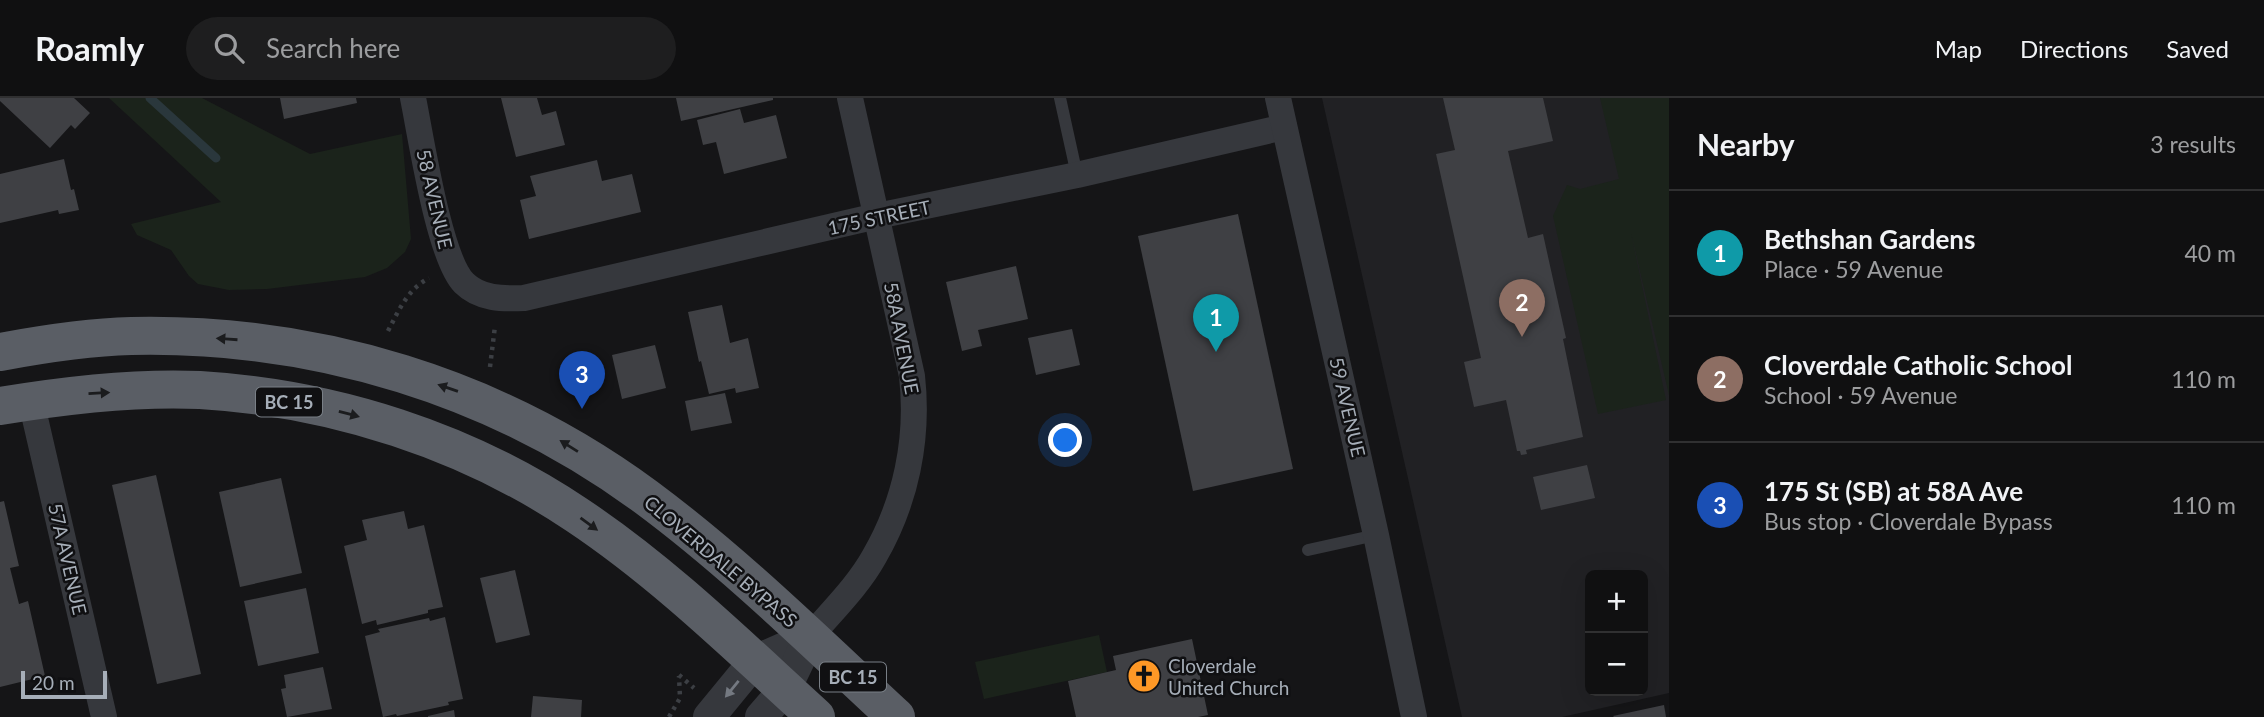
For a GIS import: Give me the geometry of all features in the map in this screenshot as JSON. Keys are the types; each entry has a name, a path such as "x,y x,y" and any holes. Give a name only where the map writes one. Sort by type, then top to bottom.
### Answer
{"highway":[{"name":"CLOVERDALE BYPASS","path":"0,352 36,345 129,336 241,340 343,357 460,393 511,415 562,442 645,496 704,542 896,717"},
{"name":"BC 15","path":"16,403 114,392 200,390 257,396 342,411 445,444 496,468 577,515 646,566 755,661 773,703 816,717"}],"street":[{"name":"58 AVENUE","path":"413,98 443,240 452,266 463,282 475,291"},
{"name":"58A AVENUE","path":"810,637 849,591 880,547 905,487 915,428 912,376 850,98"},
{"name":"59 AVENUE","path":"1278,98 1415,717"},
{"name":"175 STREET","path":"475,291 498,299 524,298 877,216 1077,175 1284,127"},
{"name":"57A AVENUE","path":"16,403 104,717"},
{"path":"709,717 755,661 810,637"},
{"path":"773,703 810,637"}],"lane":[{"path":"1060,98 1077,175"},
{"path":"1308,550 1376,535"}],"path":[{"path":"388,331 404,300 419,284 429,278"},
{"path":"490,367 495,326"},
{"path":"669,717 680,698 679,675"}],"shaded area":[{"path":"109,98 202,98 310,154 402,134 411,239 405,252 387,268 365,277 267,289 229,290 198,284 171,250 137,235 131,224 221,202"},
{"path":"1322,98 1669,98 1669,693 1562,717 1462,717"},
{"path":"1600,98 1669,98 1669,395 1631,233 1666,400 1598,414 1553,216 1567,185 1580,189 1619,179"},
{"path":"1099,635 1107,672 984,699 975,662"}],"building":[{"path":"0,98 74,98 90,113 75,129 71,125 50,148 0,101"},
{"path":"280,98 356,98 357,103 284,119"},
{"path":"501,98 537,98 542,115 556,111 565,145 516,157"},
{"path":"676,98 773,98 773,100 681,121"},
{"path":"1443,98 1543,98 1553,141 1508,151 1528,238 1543,234 1566,338 1563,339 1583,437 1526,450 1527,454 1521,455 1520,451 1517,451 1506,400 1474,407 1464,362 1481,358 1436,154 1455,150"},
{"path":"740,109 744,123 776,115 787,158 724,174 716,142 703,145 697,120"},
{"path":"64,159 79,210 59,214 58,210 0,223 0,174"},
{"path":"597,160 602,181 632,174 641,212 529,239 520,200 536,196 530,176"},
{"path":"1238,214 1293,469 1193,491 1138,236"},
{"path":"1016,266 1028,319 978,330 982,346 962,351 946,282"},
{"path":"722,305 730,343 748,338 759,388 736,393 735,388 709,394 688,312"},
{"path":"1072,329 1080,365 1036,375 1028,338"},
{"path":"655,345 666,388 622,399 612,355"},
{"path":"725,393 732,423 691,431 685,401"},
{"path":"1587,465 1595,498 1541,510 1533,477"},
{"path":"156,475 201,674 157,684 112,485"},
{"path":"281,478 302,573 240,587 219,492"},
{"path":"4,501 19,566 10,568 19,604 28,601 45,676 0,687 0,502"},
{"path":"404,511 408,529 424,525 443,607 377,625 376,620 362,624 344,546 367,540 362,520"},
{"path":"515,570 530,635 496,643 480,578"},
{"path":"306,588 319,653 258,666 244,601"},
{"path":"445,617 463,699 448,702 449,705 383,717 365,636 380,632 378,629"},
{"name":"Cloverdale United Church","path":"1192,639 1208,715 1076,717 1068,681 1116,670 1113,656"},
{"path":"323,667 332,709 287,717 281,689 286,688 284,675"},
{"path":"533,696 582,700 581,717 531,717"},
{"path":"1664,705 1666,717 1613,716"},
{"path":"454,710 455,717 428,717 428,716"}],"waterway":[{"path":"150,98 216,158"}],"place":[{"name":"Cloverdale Catholic School","path":"1522,337"},
{"name":"Bethshan Gardens","path":"1216,352"},
{"name":"175 St (SB) at 58A Ave","path":"582,409"},
{"name":"Cloverdale United Church","path":"1144,676"}]}
